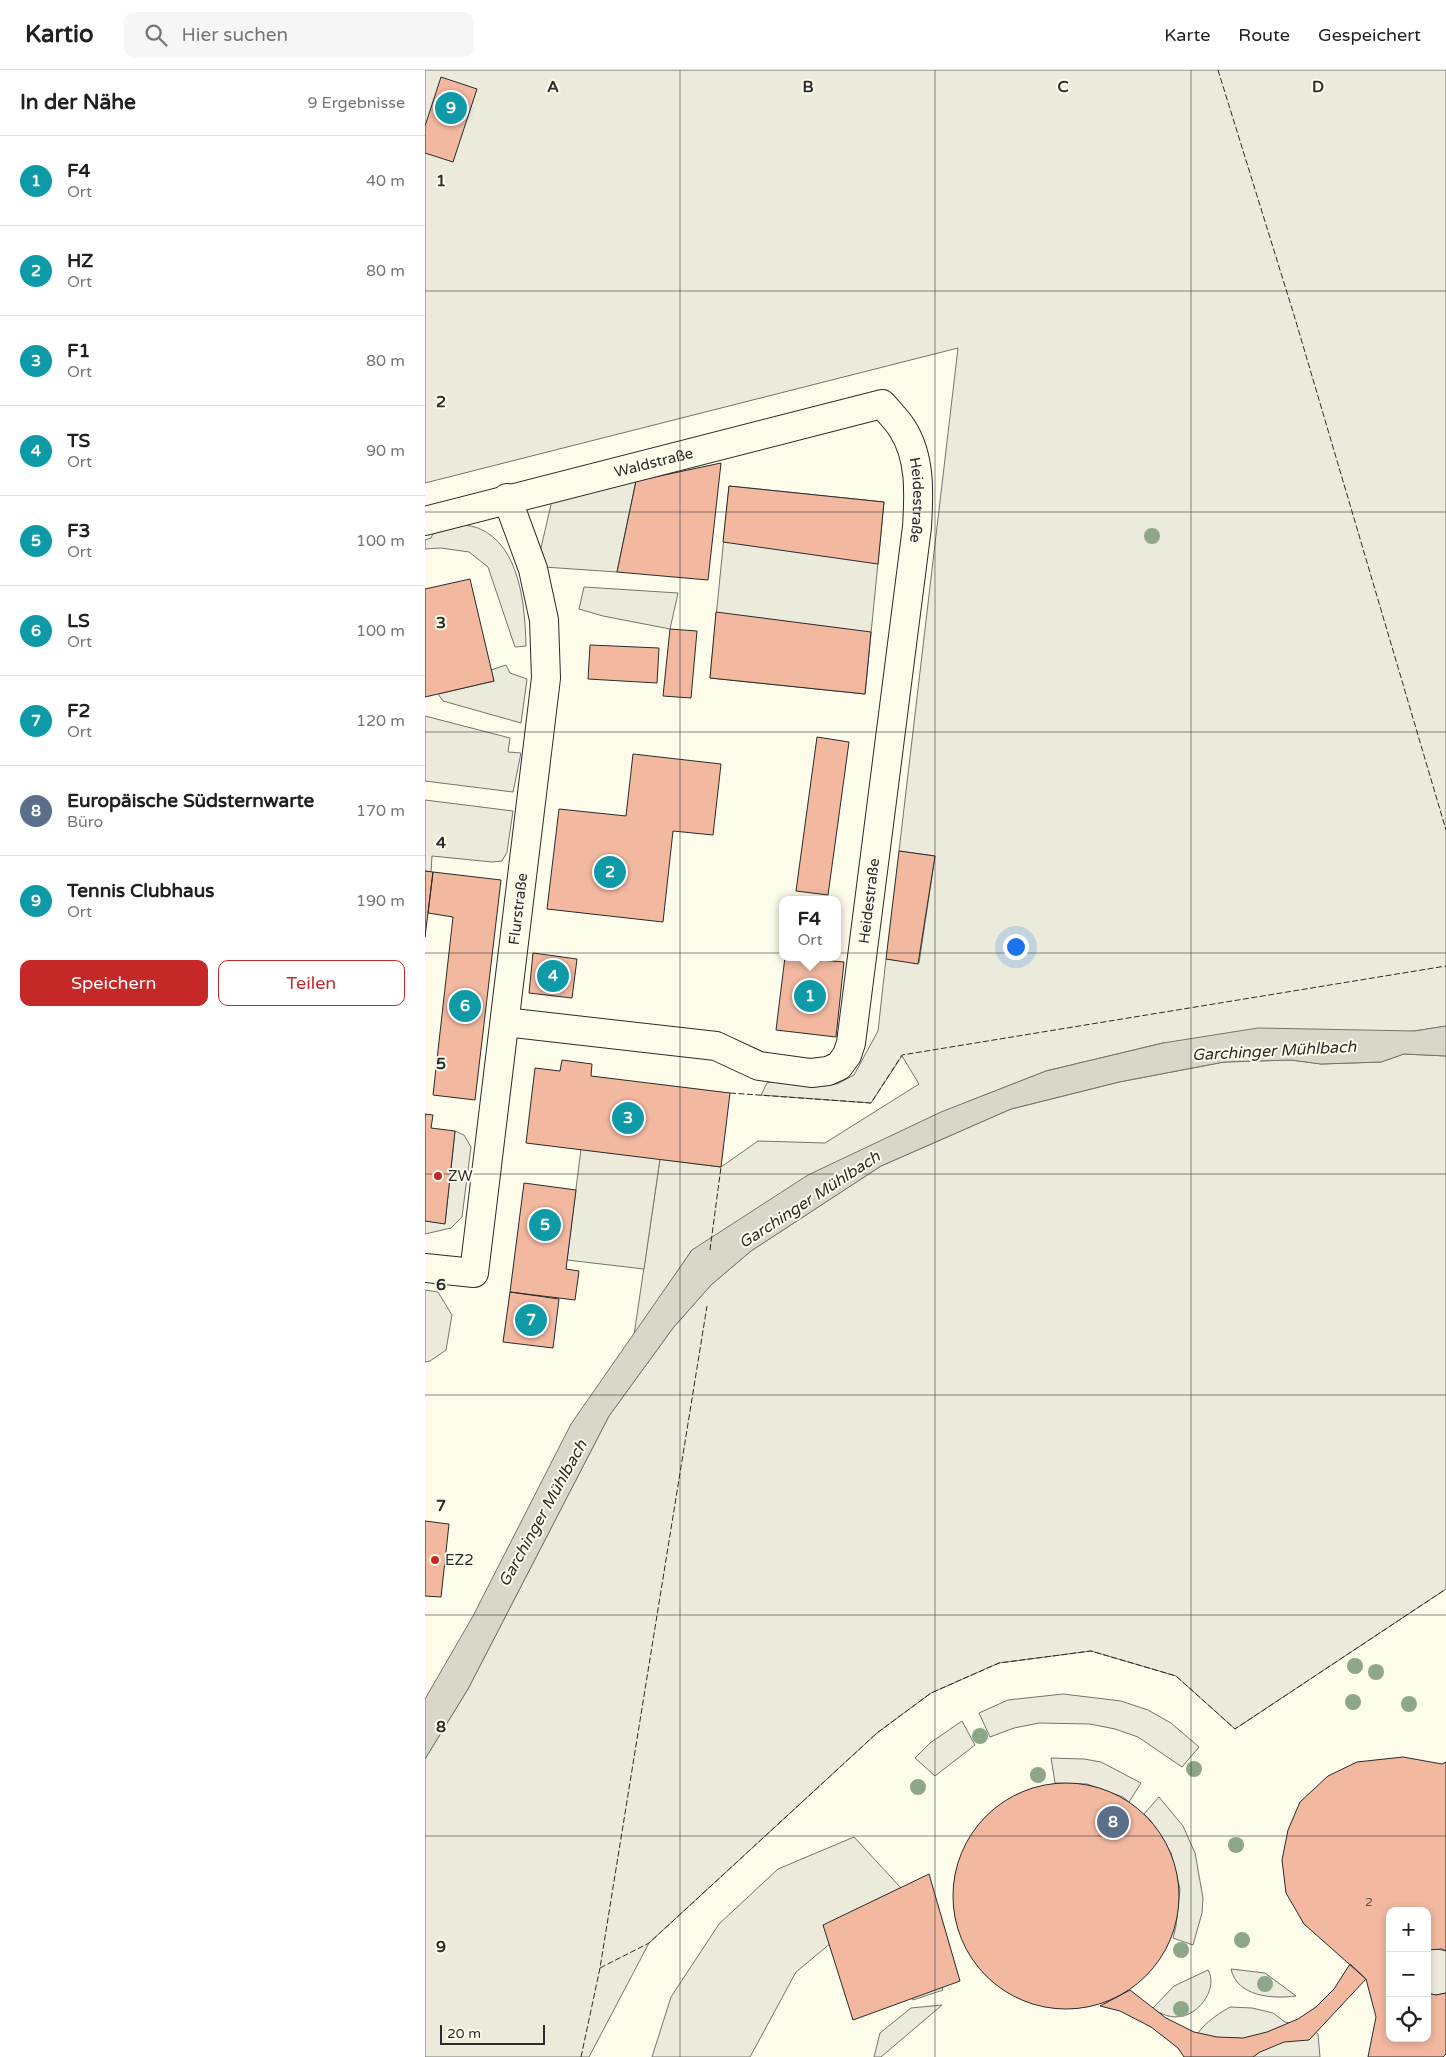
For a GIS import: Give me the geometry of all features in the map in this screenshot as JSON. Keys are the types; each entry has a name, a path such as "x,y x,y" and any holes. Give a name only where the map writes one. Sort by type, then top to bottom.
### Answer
{"lane":[{"name":"Waldstraße","path":"425,521 507,498 883,404"},
{"name":"Heidestraße","path":"505,1022 717,1046 759,1066 811,1073 828,1071 839,1066 847,1055 851,1042 919,494 916,463 903,429 883,404"},
{"name":"Flurstraße","path":"425,1268 474,1274 546,678 544,620 533,569 507,498"}],"shaded area":[{"path":"425,70 1446,70 1446,1026 1415,1031 1163,1043 1046,1071 967,1102 692,1250 634,1335 660,1159 721,1167 758,1141 825,1143 919,1084 902,1056 871,1103 761,1095 767,1083 779,1080 837,1084 854,1075 878,1031 886,959 919,963 935,856 899,851 958,348 425,483"},
{"path":"636,481 617,572 544,567 541,548 552,500"},
{"path":"729,486 884,502 865,694 710,678"},
{"path":"452,524 478,528 492,536 503,548 512,563 522,596 526,646 515,647 488,567 469,552 441,548 425,549 425,540 431,538 436,527"},
{"path":"584,587 678,593 670,629 603,616 579,609"},
{"path":"506,665 510,673 527,679 521,723 443,701 438,694 494,681 491,670"},
{"path":"425,716 510,738 508,752 521,753 513,792 425,781"},
{"path":"425,800 513,811 507,852 502,861 492,862 432,856 431,872 425,871"},
{"path":"1404,1054 1446,1056 1446,1589 1235,1729 1176,1676 1091,1651 999,1663 931,1693 877,1733 649,1943 589,2057 425,2057 425,1759 468,1689 609,1416 673,1328 711,1285 751,1251 881,1166 1011,1109 1119,1082 1224,1062 1291,1060 1321,1064 1381,1062"},
{"path":"455,1131 464,1135 471,1147 462,1217 451,1228 425,1234 425,1221 445,1223"},
{"path":"581,1149 660,1159 644,1269 567,1260"},
{"path":"425,1290 438,1292 452,1315 446,1350 430,1361 425,1362"},
{"path":"1063,1694 1121,1701 1148,1710 1171,1723 1199,1747 1182,1767 1138,1737 1115,1729 1090,1724 1039,1723 1014,1728 990,1737 979,1713 1008,1700"},
{"path":"962,1721 975,1745 935,1776 915,1758 930,1743"},
{"path":"1051,1758 1084,1759 1101,1762 1141,1783 1129,1802 1123,1797 1087,1784 1055,1783"},
{"path":"1159,1797 1183,1826 1195,1853 1203,1898 1202,1913 1193,1945 1173,1938 1180,1889 1171,1853 1151,1821 1144,1814"},
{"path":"854,1837 913,1901 943,1990 913,2000 891,1927 831,1943 796,1972 750,2057 652,2057 671,1997 719,1924 778,1869"},
{"path":"1431,1948 1446,1951 1446,1993 1431,1994"},
{"path":"1231,1969 1265,1973 1296,1996 1267,1996 1248,1991 1240,1985"},
{"path":"1208,1970 1211,1977 1209,1991 1196,2010 1190,2014 1174,2017 1152,2009 1174,1986"},
{"path":"942,2005 881,2057 874,2057 880,2033 911,2008"},
{"path":"1230,2007 1252,2008 1273,2013 1285,2022 1309,2027 1318,2034 1320,2057 1187,2057 1194,2040 1203,2027"}],"water":[{"name":"Garchinger Mühlbach","path":"1446,1026 1446,1056 1404,1054 1381,1062 1321,1064 1291,1060 1224,1062 1119,1082 1011,1109 881,1166 751,1251 711,1285 673,1328 609,1416 468,1689 425,1759 425,1699 473,1616 571,1424 692,1250 808,1175 941,1112 1046,1071 1163,1043 1258,1028 1414,1031"}],"building":[{"path":"441,77 477,89 453,162 425,153 425,126"},
{"path":"721,463 708,580 617,572 636,481"},
{"path":"729,486 884,502 878,564 723,542"},
{"path":"470,579 494,681 425,697 425,589"},
{"path":"716,612 871,632 865,694 710,678"},
{"path":"670,629 697,631 691,698 663,696"},
{"path":"590,645 659,648 657,683 588,679"},
{"path":"817,737 849,742 828,895 796,891"},
{"path":"633,754 721,764 713,835 673,831 663,922 547,909 559,809 626,816"},
{"path":"899,851 935,856 918,964 886,959"},
{"path":"425,871 433,872 425,937"},
{"path":"433,872 501,880 475,1100 433,1095 453,917 428,913"},
{"path":"533,953 577,959 572,998 529,993"},
{"path":"785,961 844,962 836,1037 776,1030"},
{"path":"562,1060 592,1064 591,1076 730,1093 721,1167 526,1143 535,1068 560,1071"},
{"name":"ZW","path":"425,1114 433,1115 431,1128 455,1131 445,1224 425,1221"},
{"path":"524,1183 576,1190 566,1269 579,1271 575,1300 510,1292"},
{"path":"510,1292 559,1299 553,1348 503,1342"},
{"name":"EZ2","path":"425,1521 449,1524 441,1597 425,1596"},
{"path":"1403,1757 1442,1764 1446,1762 1446,1951 1442,1949 1431,1950 1431,1907 1386,1907 1386,2042 1431,2042 1431,1994 1446,1993 1446,2054 1443,2057 1368,2057 1376,2017 1366,1979 1304,1924 1286,1893 1282,1860 1288,1830 1300,1802 1328,1776 1357,1762"},
{"path":"1055,1783 1077,1783 1109,1791 1119,1796 1138,1808 1154,1824 1171,1853 1177,1874 1179,1896 1177,1918 1171,1939 1154,1968 1138,1984 1109,2001 1077,2009 1055,2009 1023,2001 1013,1996 994,1984 978,1968 961,1939 953,1907 953,1885 961,1853 966,1843 978,1824 994,1808 1023,1791"},
{"path":"929,1874 960,1981 853,2020 823,1925"},
{"path":"1350,1964 1366,1979 1309,2040 1284,2042 1253,2057 1184,2057 1178,2048 1151,2027 1120,2011 1100,2006 1130,1990 1166,2018 1194,2032 1217,2037 1243,2038 1267,2032 1298,2019 1316,2007 1334,1989"}],"fence":[{"path":"1218,70 1294,315 1446,830"},
{"path":"730,1093 871,1103 902,1055 1446,966"},
{"path":"710,1250 721,1167"},
{"path":"581,2057 600,1968 707,1306"},
{"path":"600,1968 649,1943 877,1733 931,1693 999,1663 1091,1651 1176,1676 1235,1729 1446,1589"}],"place":[{"name":"Tennis Clubhaus","path":"451,108"},
{"name":"HZ","path":"610,872"},
{"name":"TS","path":"553,976"},
{"name":"F4","path":"810,996"},
{"name":"LS","path":"465,1006"},
{"name":"F1","path":"628,1118"},
{"name":"ZW","path":"438,1176"},
{"name":"F3","path":"545,1225"},
{"name":"F2","path":"531,1320"},
{"name":"EZ2","path":"435,1560"},
{"name":"Europäische Südsternwarte","path":"1113,1822"}]}
